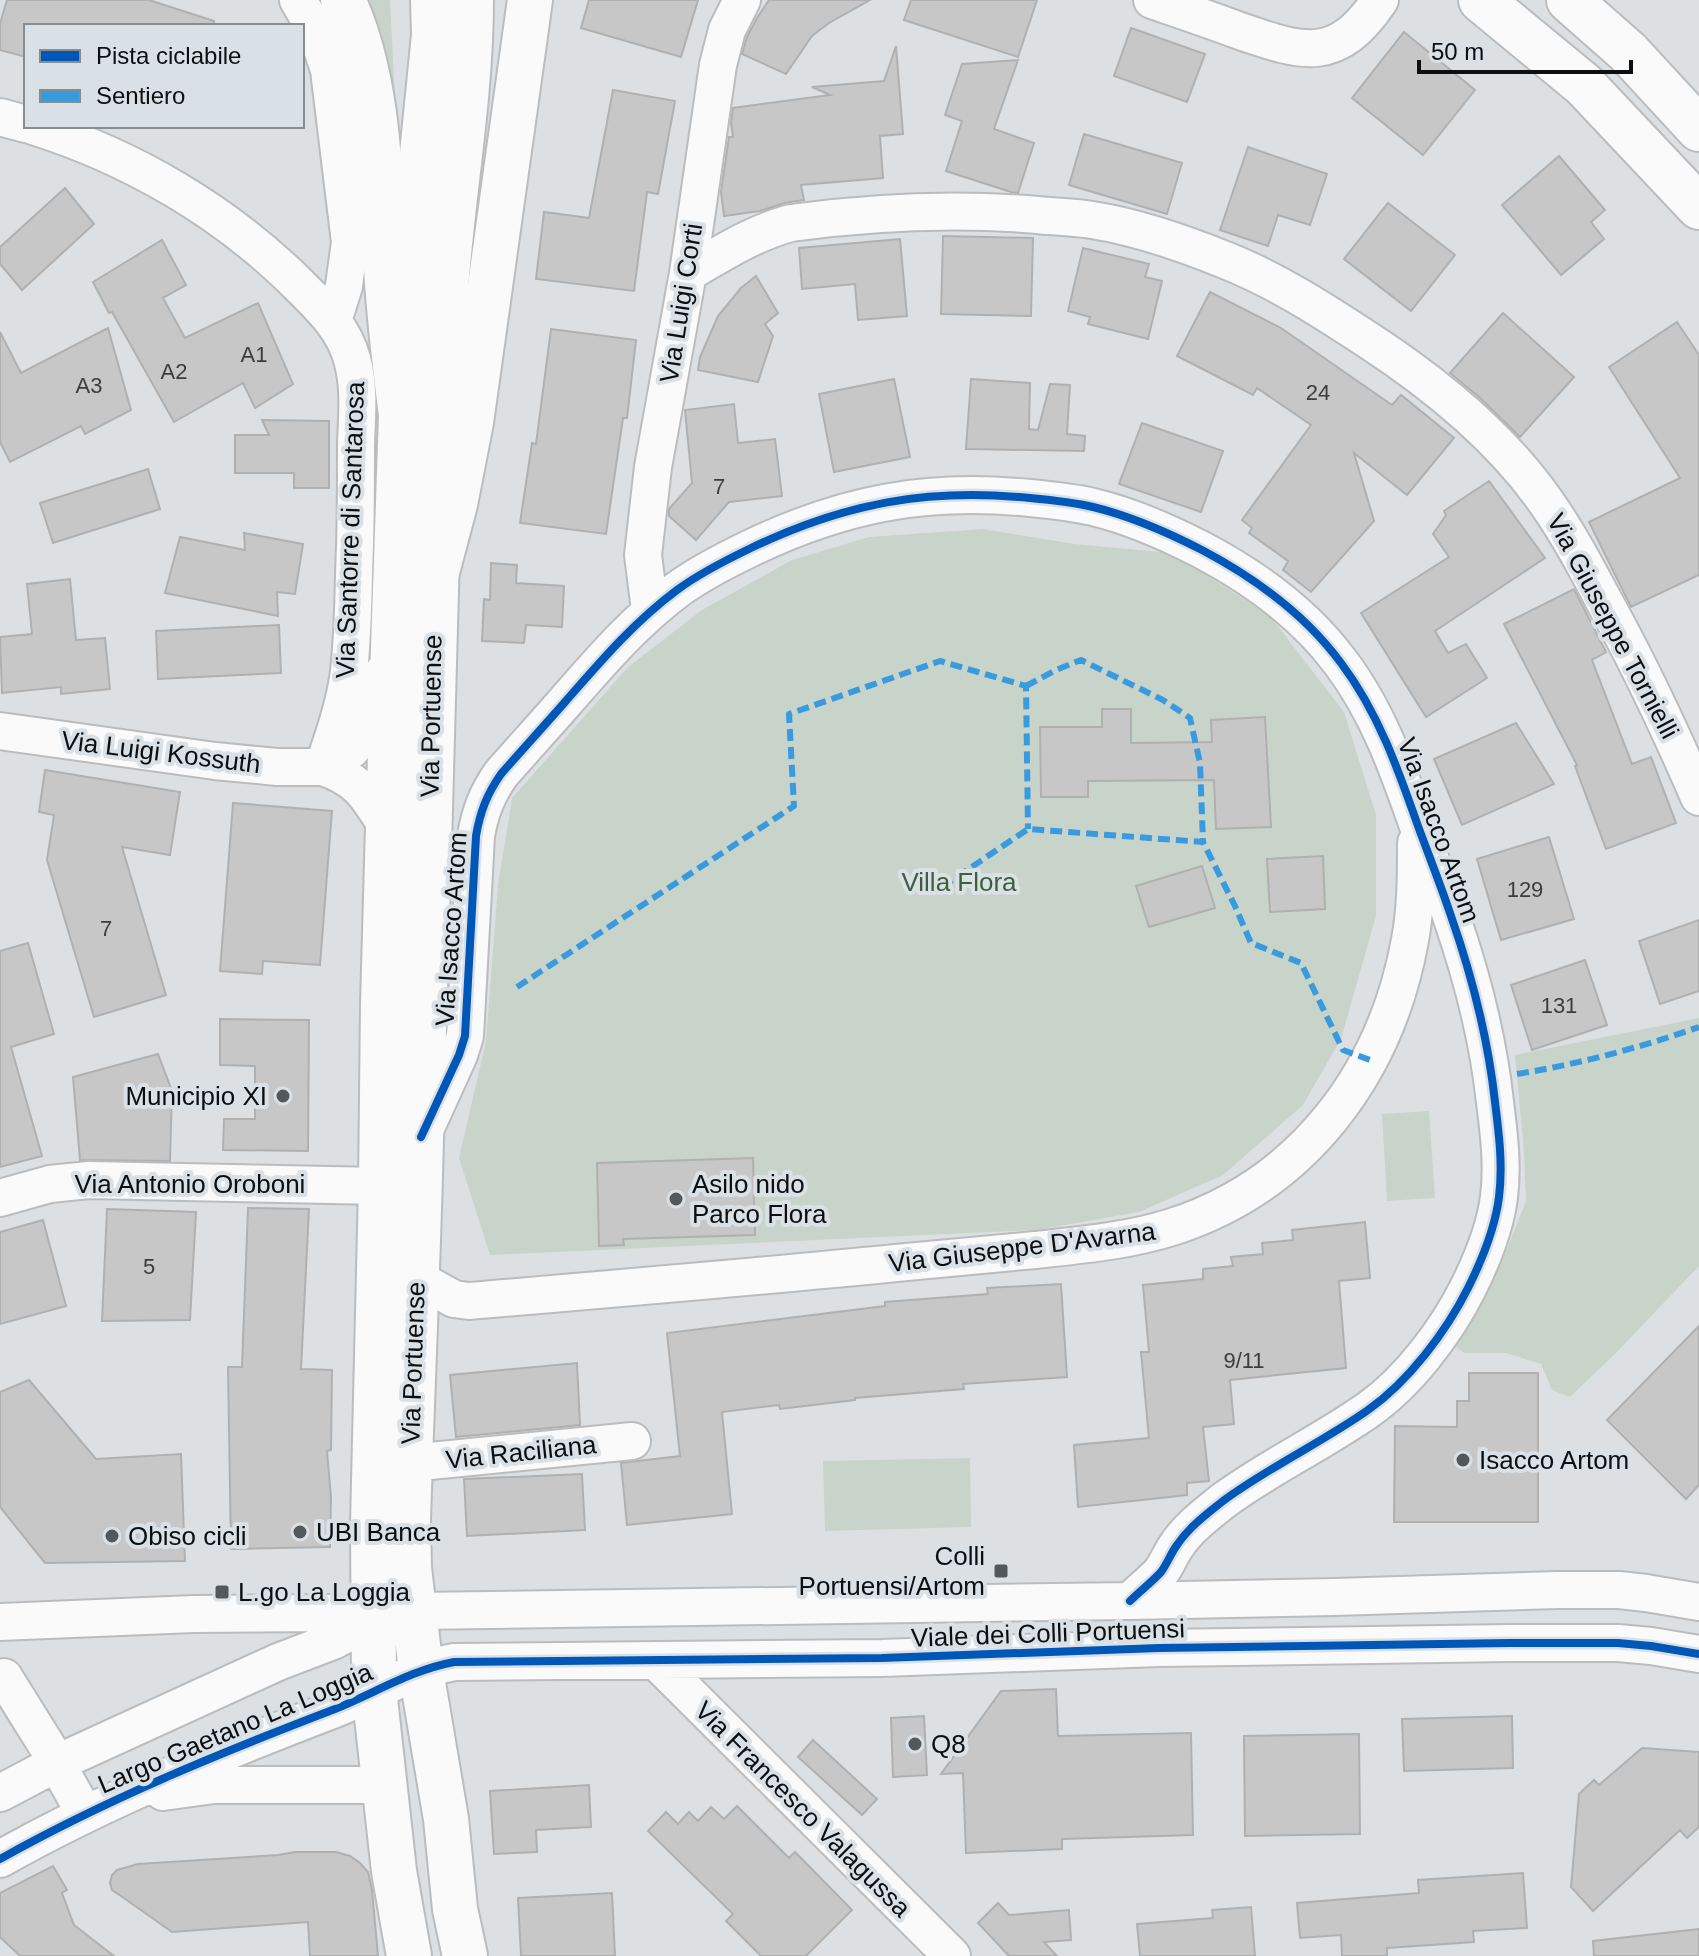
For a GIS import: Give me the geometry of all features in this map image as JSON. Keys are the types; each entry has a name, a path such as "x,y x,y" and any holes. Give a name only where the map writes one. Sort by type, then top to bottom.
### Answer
{"main road":[{"path":"343,0 360,43 375,127 401,415"},
{"name":"Via Portuense","path":"392,1616 409,1568 435,579 446,289 447,99 434,35 433,0"},
{"name":"Via Portuense","path":"409,1956 394,1871 384,1785 398,1680 392,1616 373,1524 393,647 401,415 411,253 447,99 470,64 471,0"},
{"path":"435,579 455,504 473,410 530,0"},
{"path":"1481,0 1584,85 1699,207"},
{"path":"1569,0 1628,52 1699,129"},
{"name":"Via Portuense","path":"398,1680 446,1819 455,1909 465,1956"}],"street":[{"path":"298,0 316,31 329,70 350,242 344,286 333,321"},
{"name":"Via Luigi Corti","path":"650,610 644,570 644,538 653,467 688,273 718,65 727,30 742,0"},
{"path":"1152,0 1282,45 1306,49 1346,37 1357,29 1380,0"},
{"path":"0,117 24,123"},
{"name":"Via Santorre di Santarosa","path":"38,128 120,160 185,196 242,236 270,258 333,321 347,345 352,357 358,397 348,677 323,767"},
{"name":"Via Giuseppe Tornielli","path":"688,273 746,240 791,223 968,210 1092,220 1181,244 1272,282 1336,319 1413,371 1490,436 1533,485 1565,531 1624,637 1699,797"},
{"name":"Via Isacco Artom","path":"421,1137 465,1036 476,836 483,804 501,774 620,639 650,610 696,577 806,524 867,505 926,497 980,495 1056,501 1097,508 1164,532 1236,569 1277,597 1314,631 1350,675 1375,717 1404,787 1460,943 1485,1034 1501,1145 1500,1176 1495,1216 1484,1253 1450,1320 1430,1347 1391,1391 1372,1407 1271,1468 1206,1515 1185,1535 1163,1570 1130,1601"},
{"path":"323,767 352,749 359,739 393,647"},
{"name":"Via Luigi Kossuth","path":"0,731 215,761 277,767 323,767 355,782 370,799 389,830"},
{"name":"Via Giuseppe D'Avarna","path":"416,1278 454,1299 469,1301 1057,1248 1149,1233 1204,1214 1268,1179 1308,1145 1338,1111 1370,1060 1395,999 1410,939 1416,885 1416,822"},
{"name":"Via Antonio Oroboni","path":"0,1198 50,1184 89,1180 381,1186"},
{"name":"Via Raciliana","path":"410,1463 632,1441"},
{"name":"Viale dei Colli Portuensi","path":"392,1616 1557,1590 1619,1590 1699,1602"},
{"name":"Viale dei Colli Portuensi","path":"1211,1599 1213,1648"},
{"name":"Largo Gaetano La Loggia","path":"0,1625 225,1613 392,1616"},
{"name":"Largo Gaetano La Loggia","path":"57,1763 278,1662 392,1616"},
{"name":"Largo Gaetano La Loggia","path":"0,1625 12,1653 9,1671 2,1678 57,1763 85,1814"},
{"name":"Viale dei Colli Portuensi","path":"398,1680 454,1662 882,1658 1213,1648 1586,1642 1651,1646 1699,1654"},
{"name":"Via Francesco Valagussa","path":"655,1660 952,1956"},
{"name":"Largo Gaetano La Loggia","path":"85,1814 175,1772 339,1707 398,1680"},
{"path":"0,1793 57,1763"},
{"name":"Largo Gaetano La Loggia","path":"85,1814 159,1793 214,1785 384,1785"},
{"path":"0,1859 85,1814"}],"green space":[{"path":"348,0 390,0 396,118"},
{"name":"Villa Flora","path":"983,529 1075,544 1172,553 1270,616 1344,712 1376,815 1376,916 1341,1039 1303,1105 1223,1175 1139,1212 1037,1230 490,1255 459,1158 486,1041 498,885 512,798 628,667 702,610 792,560 869,537"},
{"path":"1699,1018 1699,1266 1570,1397 1552,1390 1541,1364 1506,1353 1464,1353 1453,1344 1505,1254 1526,1201 1515,1055"},
{"path":"1429,1111 1435,1198 1387,1201 1382,1114"},
{"path":"970,1458 971,1527 825,1531 823,1461"}],"building":[{"path":"7,0 149,0 214,21 214,24 24,24 24,56 0,50 0,24"},
{"path":"589,0 698,0 681,57 581,28"},
{"path":"769,0 870,0 812,36 786,74 742,54 747,37"},
{"path":"911,0 1037,0 1018,57 904,20"},
{"path":"1131,28 1205,54 1187,102 1114,76"},
{"path":"1404,32 1475,90 1423,155 1352,98"},
{"path":"896,46 903,134 880,136 883,178 801,185 804,200 724,216 721,192 729,137 733,137 733,108 830,95 812,87 884,81"},
{"path":"1018,60 994,129 1034,143 1018,193 946,171 962,121 945,115 962,64"},
{"path":"613,90 675,101 658,194 647,192 634,291 536,279 544,212 589,218"},
{"path":"1084,134 1182,163 1167,214 1069,185"},
{"path":"1248,147 1327,174 1310,225 1278,215 1268,246 1220,230"},
{"path":"1559,156 1605,210 1591,222 1604,239 1561,275 1502,205"},
{"path":"65,188 94,224 22,290 0,264 0,247"},
{"path":"1388,203 1455,255 1411,311 1344,259"},
{"path":"943,236 1033,238 1031,316 941,314"},
{"path":"900,239 907,316 858,320 855,284 802,289 799,248"},
{"path":"162,240 186,285 163,298 185,338 258,303 293,384 255,408 243,383 174,422 93,282"},
{"path":"1083,248 1149,264 1145,277 1162,281 1148,339 1088,324 1090,317 1068,311"},
{"path":"756,276 778,313 765,324 773,336 758,382 698,370 700,357 718,316 741,288"},
{"path":"1210,292 1281,328 1392,405 1401,395 1454,438 1407,495 1354,453 1374,521 1311,592 1283,570 1288,561 1249,533 1252,528 1242,520 1311,425 1257,388 1253,395 1177,356"},
{"path":"1503,313 1574,377 1520,437 1450,373"},
{"path":"1677,322 1699,355 1699,575 1631,607 1589,522 1680,478 1609,367"},
{"path":"108,328 131,410 85,434 81,426 10,462 0,442 0,332 21,373"},
{"path":"551,329 636,340 627,418 623,418 606,534 520,523 532,443 536,444"},
{"path":"894,379 910,457 834,472 819,394"},
{"path":"971,379 1030,383 1029,429 1038,430 1050,384 1070,385 1067,434 1085,436 1084,451 966,449"},
{"path":"734,404 738,443 775,439 782,496 729,502 696,540 669,516 669,509 692,483 685,410"},
{"path":"262,420 329,421 329,488 294,488 294,473 235,473 235,435 269,435"},
{"path":"1142,423 1223,451 1201,512 1119,484"},
{"path":"148,469 160,509 53,543 40,503"},
{"path":"1489,481 1545,558 1435,631 1448,653 1466,644 1487,678 1426,717 1361,613 1449,557 1433,534 1446,515 1444,511"},
{"path":"244,533 303,544 295,594 277,592 278,616 165,593 180,537 245,550"},
{"path":"491,563 517,565 516,583 564,586 562,627 526,625 524,643 482,641 484,599 490,600"},
{"path":"70,579 76,640 105,638 110,689 61,694 61,687 2,693 0,637 32,634 27,584"},
{"path":"1574,589 1606,652 1592,660 1632,764 1651,757 1676,823 1606,849 1577,765 1504,624"},
{"path":"279,625 281,673 158,679 156,631"},
{"path":"1102,709 1131,709 1131,743 1212,742 1211,720 1265,717 1271,827 1216,829 1214,780 1088,781 1088,797 1041,797 1040,727 1102,727"},
{"path":"1516,723 1554,784 1462,825 1434,759"},
{"path":"45,770 180,792 170,855 122,847 166,995 94,1017 47,860 54,815 39,812"},
{"path":"233,803 332,811 320,965 263,961 262,974 220,971"},
{"path":"1549,837 1574,919 1501,940 1477,859"},
{"path":"1323,856 1325,909 1270,912 1267,859"},
{"path":"1202,866 1215,908 1149,927 1136,886"},
{"path":"1699,920 1699,991 1660,1004 1639,941"},
{"path":"28,943 54,1034 11,1047 42,1156 0,1167 0,951"},
{"path":"1585,960 1607,1025 1532,1050 1511,985"},
{"path":"220,1019 309,1020 308,1151 223,1150 224,1119 255,1119 255,1066 220,1065"},
{"path":"158,1054 172,1091 170,1161 80,1160 73,1077"},
{"name":"Asilo nido Parco Flora","path":"753,1158 755,1235 623,1239 624,1245 599,1246 597,1163"},
{"path":"248,1208 309,1209 301,1369 332,1370 331,1450 327,1451 331,1497 330,1547 231,1549 228,1367 242,1367"},
{"path":"107,1209 196,1212 190,1320 102,1321"},
{"path":"43,1220 66,1306 0,1324 0,1232"},
{"path":"1365,1222 1370,1278 1339,1281 1346,1368 1230,1380 1234,1424 1203,1427 1209,1481 1187,1483 1187,1495 1078,1507 1074,1445 1149,1438 1141,1352 1149,1352 1143,1285 1203,1279 1203,1269 1233,1266 1231,1257 1263,1254 1262,1243 1293,1240 1292,1230"},
{"path":"1061,1284 1067,1377 963,1384 964,1389 855,1398 780,1409 779,1405 722,1412 732,1514 627,1525 621,1463 680,1456 667,1333 885,1306 885,1302 988,1294 987,1288"},
{"path":"1699,1326 1699,1485 1686,1499 1607,1420"},
{"path":"577,1363 580,1425 456,1437 450,1375"},
{"path":"1469,1373 1538,1373 1538,1522 1394,1522 1395,1426 1457,1427 1457,1401 1469,1401"},
{"path":"29,1380 96,1459 181,1454 185,1561 45,1563 0,1507 0,1392"},
{"path":"582,1474 585,1530 467,1536 464,1479"},
{"path":"1056,1689 1058,1736 1191,1733 1193,1835 1062,1839 1062,1849 966,1853 963,1773 941,1774 1001,1691"},
{"path":"924,1716 927,1775 893,1777 891,1718"},
{"path":"1512,1716 1513,1768 1404,1771 1402,1719"},
{"path":"1359,1734 1360,1834 1245,1836 1244,1736"},
{"path":"813,1740 877,1799 862,1815 798,1757"},
{"path":"1642,1748 1699,1752 1699,1827 1687,1838 1680,1830 1593,1911 1571,1887 1579,1794 1594,1780 1599,1785"},
{"path":"589,1785 591,1827 536,1830 537,1852 494,1854 490,1791"},
{"path":"737,1806 789,1858 795,1852 852,1910 806,1956 761,1956 726,1921 733,1914 648,1831 666,1812 678,1824 689,1812 698,1821 711,1807 724,1819"},
{"path":"295,1852 336,1852 350,1856 368,1872 378,1956 310,1956 308,1922 172,1932 112,1890 110,1883 117,1870 138,1864"},
{"path":"53,1866 67,1890 62,1893 74,1925 114,1956 20,1956 0,1937 0,1893"},
{"path":"1523,1873 1527,1928 1473,1931 1474,1942 1387,1948 1387,1956 1342,1956 1341,1935 1300,1938 1297,1903 1419,1893 1418,1880"},
{"path":"612,1893 615,1956 521,1956 518,1898"},
{"path":"998,1903 1009,1915 1069,1910 1071,1940 1044,1942 1057,1956 1009,1956 978,1923"},
{"path":"1251,1907 1255,1956 1140,1956 1137,1924 1213,1918 1212,1910"},
{"path":"1699,1929 1699,1956 1594,1956 1593,1941"}],"marked path":[{"path":"1026,686 1081,660 1163,700 1190,718 1200,763 1203,842"},
{"path":"517,987 794,806 789,714 940,661 1026,686 1028,829"},
{"path":"942,887 1028,829 1203,842 1251,943 1301,963 1343,1050 1370,1060"},
{"path":"1517,1074 1609,1055 1699,1027"}],"cycle path":[{"path":"421,1137 465,1036 476,836 488,796 501,774 604,657 646,615 686,584 751,548 820,520 887,502 956,495 1046,500 1107,511 1176,537 1241,573 1295,613 1327,645 1366,701 1395,762 1451,916 1478,1008 1498,1126 1501,1161 1499,1197 1487,1244 1468,1288 1449,1322 1411,1371 1368,1410 1223,1501 1182,1538 1161,1572 1130,1601"},
{"path":"0,1859 81,1816 164,1778 408,1676 454,1662 882,1658 1159,1648 1509,1643 1618,1643 1699,1654"}],"place":[{"name":"Municipio XI","path":"283,1096"},
{"name":"Asilo nido Parco Flora","path":"676,1199"},
{"name":"Isacco Artom","path":"1463,1460"},
{"name":"UBI Banca","path":"300,1532"},
{"name":"Obiso cicli","path":"112,1536"},
{"name":"Colli Portuensi/Artom","path":"1001,1571"},
{"name":"L.go La Loggia","path":"222,1592"},
{"name":"Q8","path":"915,1744"}]}
